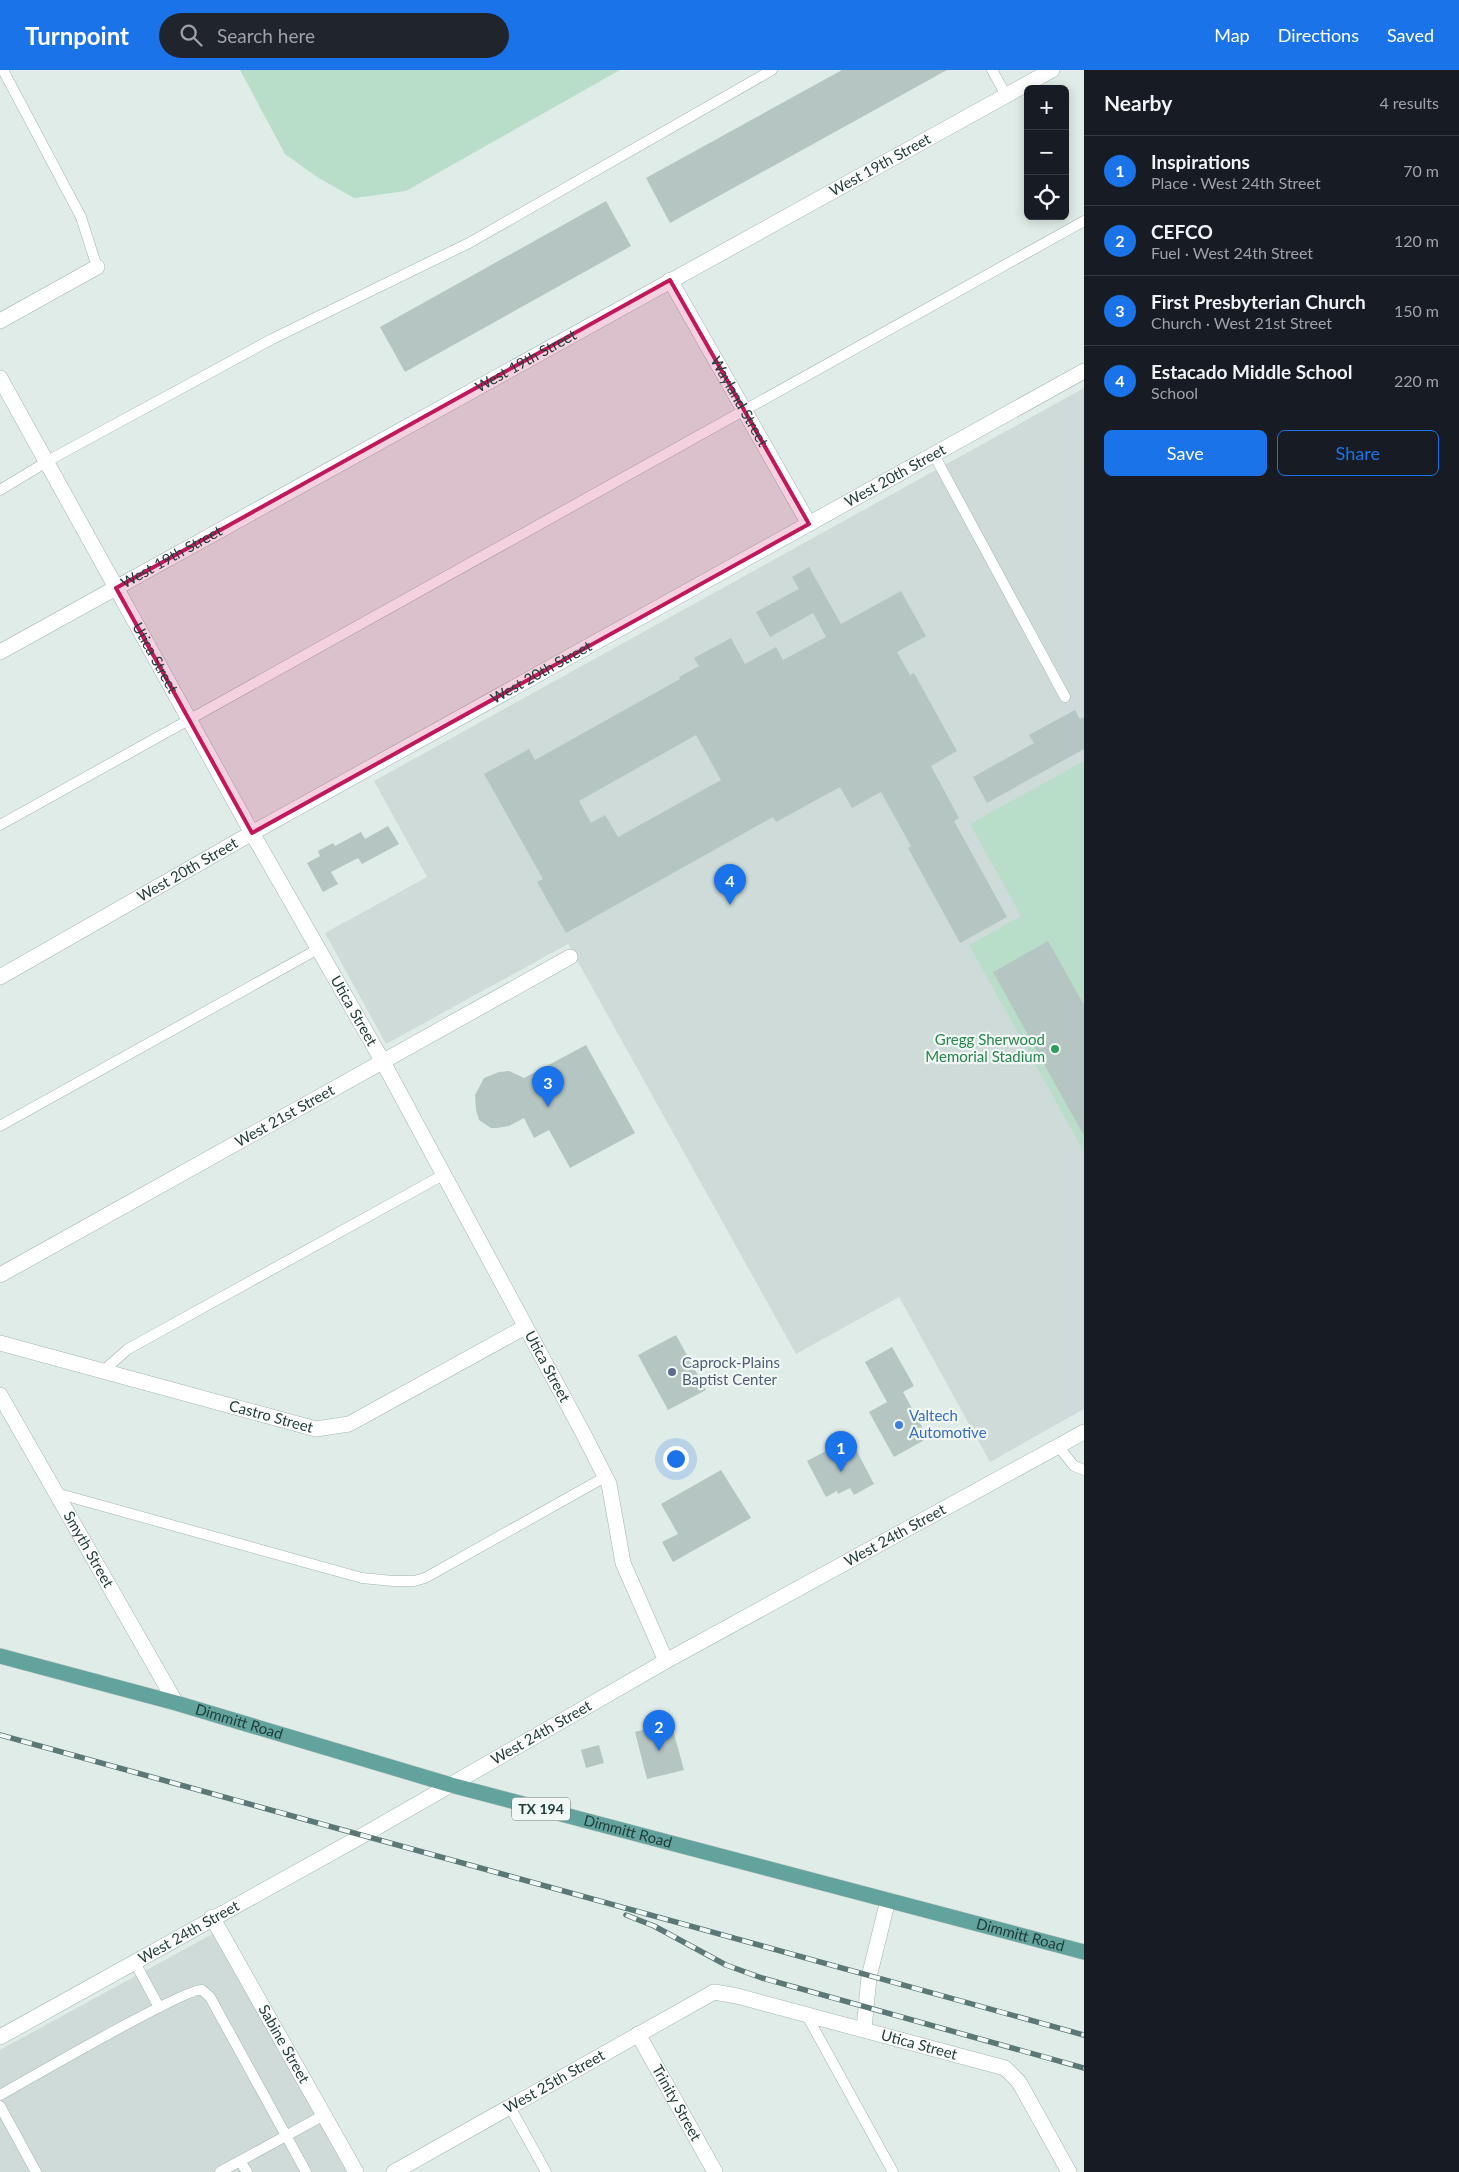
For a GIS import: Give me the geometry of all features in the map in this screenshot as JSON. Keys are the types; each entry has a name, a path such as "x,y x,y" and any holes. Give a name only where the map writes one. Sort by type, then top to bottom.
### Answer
{"main road":[{"name":"Dimmitt Road","path":"0,1656 176,1702 451,1786 1084,1952"}],"street":[{"name":"West 19th Street","path":"0,652 1052,70"},
{"path":"0,321 97,267"},
{"name":"Wayland Street","path":"670,280 809,524"},
{"name":"West 20th Street","path":"0,977 252,833 1084,371"},
{"name":"Utica Street","path":"0,378 252,833 382,1062 583,1433 609,1484 623,1563 666,1661"},
{"name":"West 21st Street","path":"0,1274 570,957"},
{"name":"Castro Street","path":"0,1343 316,1429 349,1424 525,1327"},
{"name":"Smyth Street","path":"0,1395 176,1702"},
{"name":"West 24th Street","path":"0,2037 212,1917 451,1786 666,1661 1084,1432"},
{"path":"864,2029 869,1976 888,1900"},
{"name":"Sabine Street","path":"212,1917 356,2172"},
{"name":"Utica Street","path":"714,1992 737,1996 864,2029 1005,2068 1019,2082 1069,2172"},
{"name":"West 25th Street","path":"394,2172 714,1992"},
{"name":"Trinity Street","path":"638,2034 715,2172"}],"lane":[{"path":"3,70 80,217 97,267"},
{"path":"0,490 61,454 272,339 469,242 772,70"},
{"path":"992,70 1006,95"},
{"path":"0,826 1084,220"},
{"path":"934,455 1065,697"},
{"path":"0,1126 318,949"},
{"path":"103,1371 128,1349 443,1175"},
{"path":"1058,1446 1074,1466 1084,1470"},
{"path":"56,1493 362,1578 414,1581 425,1578 605,1477"},
{"path":"134,1961 159,2007"},
{"path":"0,2095 159,2007 198,1989 207,1993 306,2172"},
{"path":"806,2014 892,2172"},
{"path":"0,2106 36,2172"},
{"path":"510,2107 546,2172"},
{"path":"220,2172 324,2115"},
{"path":"240,2161 247,2172"}],"highlighted area":[{"path":"670,280 809,524 252,833 116,588"}],"shaded area":[{"path":"1084,388 1084,1409 990,1462 899,1297 796,1354 568,944 386,1044 325,933 427,877 374,781"},
{"path":"216,1932 347,2172 0,2172 0,2050"}],"green space":[{"path":"240,70 620,70 406,191 354,198 317,177 285,154"},
{"name":"Gregg Sherwood Memorial Stadium","path":"1084,761 1084,1152 969,945 1021,916 970,824"}],"building":[{"path":"842,70 947,70 670,223 646,178"},
{"path":"606,201 631,246 405,372 380,327"},
{"path":"809,567 841,624 901,591 926,636 897,652 910,675 914,673 957,751 931,766 959,818 954,821 1007,917 960,943 908,848 911,846 881,792 852,808 840,787 776,822 773,817 566,933 537,882 543,879 484,774 529,749 535,760 680,679 679,677 699,666 694,658 731,638 745,664 776,647 783,660 826,637 813,613 770,637 756,612 799,589 792,577","holes":["696,735 721,780 618,837 605,815 591,823 579,801"]},
{"path":"1075,710 1080,719 1084,717 1084,749 987,803 973,777 1034,743 1029,735"},
{"path":"388,826 399,844 362,864 358,858 331,872 338,884 323,892 307,863 320,856 318,851 333,843 335,846 361,832 365,839"},
{"path":"1048,941 1084,1005 1084,1136 993,972"},
{"path":"586,1045 635,1133 570,1168 549,1130 534,1138 524,1118 509,1126 497,1128 491,1128 479,1120 475,1095 484,1078 499,1072 509,1071 524,1078"},
{"name":"Caprock-Plains Baptist Center","path":"676,1335 706,1390 668,1410 638,1355"},
{"path":"892,1347 914,1386 903,1392 928,1438 894,1457 869,1412 887,1402 865,1362"},
{"path":"850,1438 874,1484 854,1495 850,1488 838,1494 837,1491 826,1497 807,1461"},
{"path":"721,1470 751,1518 673,1562 662,1542 678,1534 661,1504"},
{"path":"671,1723 684,1770 647,1779 635,1732"},
{"path":"599,1745 604,1763 586,1768 581,1750"}],"railway":[{"path":"0,1735 1084,2035"},
{"path":"626,1915 654,1926 726,1965 762,1978 1084,2068"}],"place":[{"name":"Estacado Middle School","path":"730,905"},
{"name":"Gregg Sherwood Memorial Stadium","path":"1055,1049"},
{"name":"First Presbyterian Church","path":"548,1107"},
{"name":"Caprock-Plains Baptist Center","path":"672,1372"},
{"name":"Valtech Automotive","path":"899,1425"},
{"name":"Inspirations","path":"841,1472"},
{"name":"CEFCO","path":"659,1751"}]}
